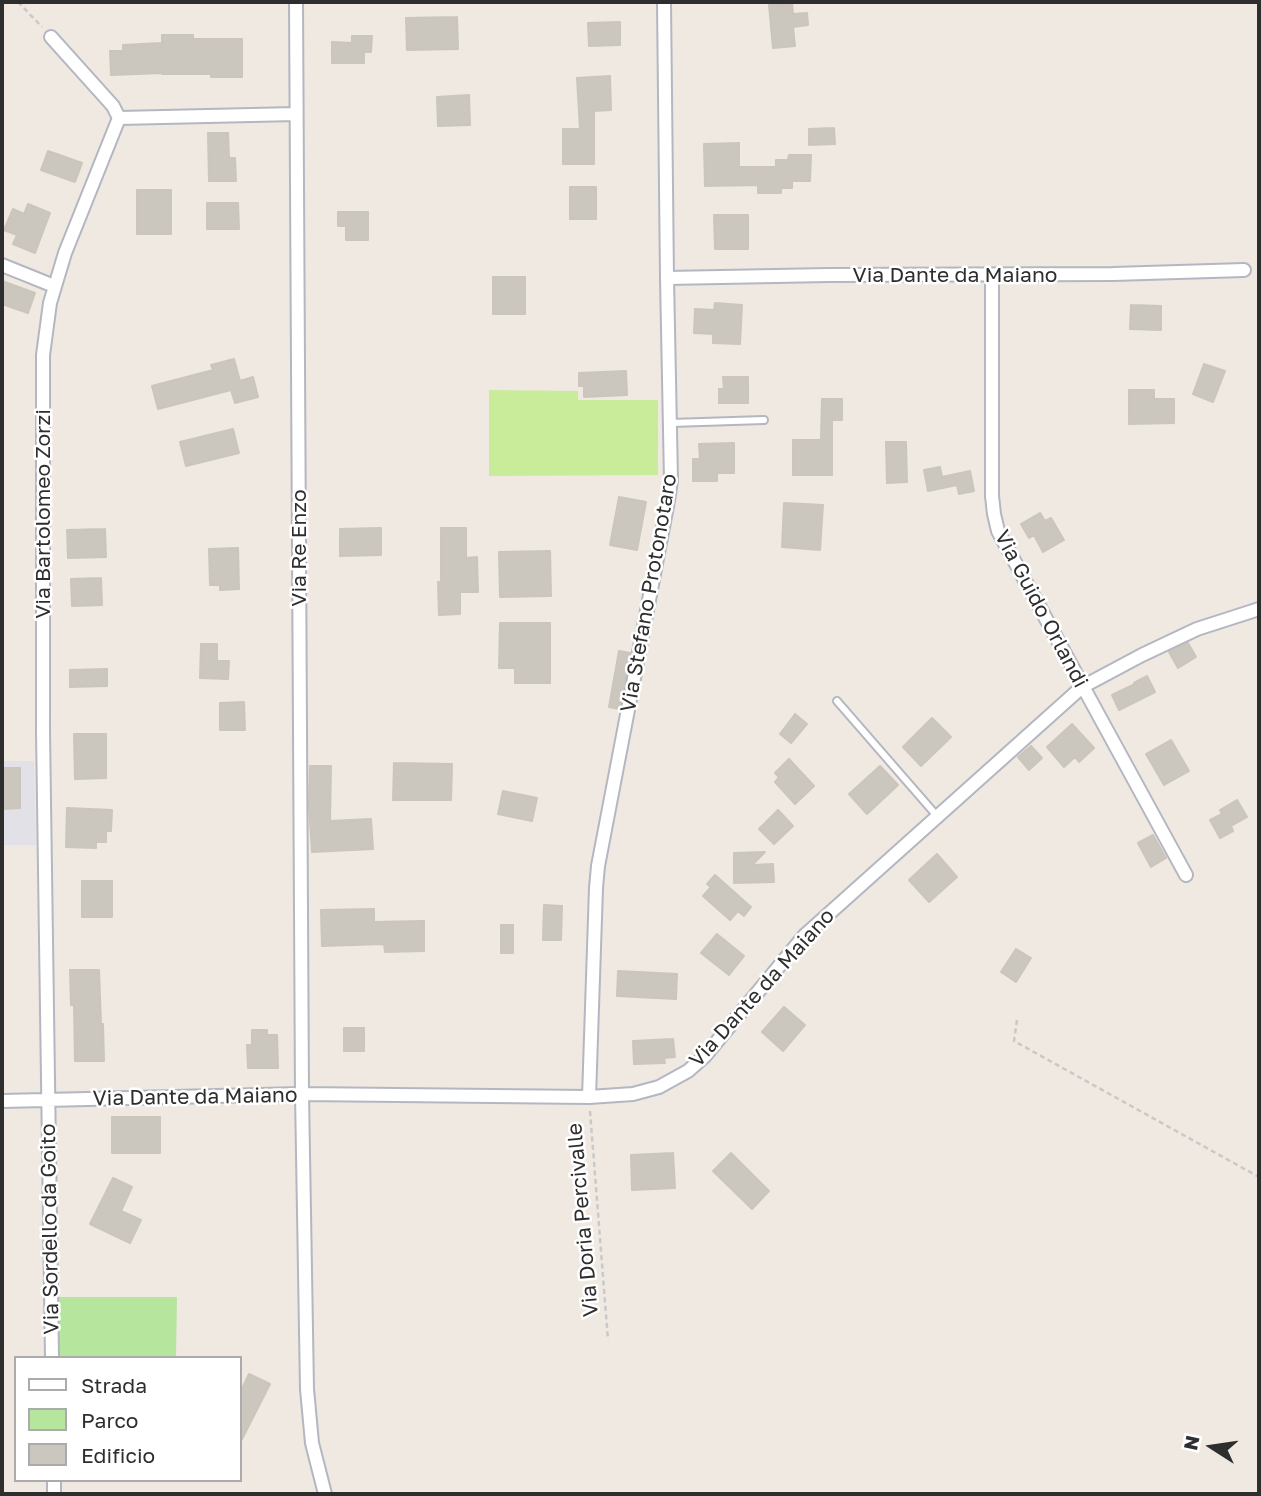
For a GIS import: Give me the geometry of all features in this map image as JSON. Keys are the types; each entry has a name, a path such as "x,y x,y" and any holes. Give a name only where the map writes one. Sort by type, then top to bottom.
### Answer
{"street":[{"name":"Via Re Enzo","path":"296,2 302,1094 307,1408 312,1443 325,1494"},
{"name":"Via Stefano Protonotaro","path":"589,1097 598,866 668,501 671,471 664,2"},
{"path":"51,37 113,106 119,118 296,114"},
{"name":"Via Bartolomeo Zorzi","path":"48,1100 43,731 43,355 54,286 69,240 119,118"},
{"path":"2,265 54,286"},
{"name":"Via Dante da Maiano","path":"667,278 1244,271"},
{"name":"Via Guido Orlandi","path":"992,275 994,514 1002,539 1186,875"},
{"name":"Via Dante da Maiano","path":"2,1101 302,1094 589,1097 633,1094 659,1087 688,1071 705,1056 804,936 1082,687 1142,654 1197,629 1259,610"},
{"name":"Via Sordello da Goito","path":"48,1100 52,1356"}],"lane":[{"path":"671,423 764,420"},
{"path":"837,701 938,816"}],"path":[{"path":"19,2 51,37"},
{"path":"1017,1020 1014,1041 1259,1177"},
{"name":"Via Doria Percivalle","path":"589,1097 608,1340"}],"shaded area":[{"path":"2,761 34,761 36,845 2,845"}],"green space":[{"path":"489,390 578,391 578,400 658,400 658,475 489,476"},
{"path":"57,1297 177,1297 176,1356 59,1356"}],"building":[{"path":"792,3 793,14 807,13 808,25 793,27 795,46 773,48 769,5"},
{"path":"457,17 458,49 407,50 406,18"},
{"path":"620,22 620,45 589,46 588,23"},
{"path":"162,35 193,35 193,39 242,39 242,77 162,73 111,75 110,51 123,51 123,45 162,43"},
{"path":"352,36 372,36 371,52 364,52 364,63 332,63 332,42 352,43"},
{"path":"610,76 611,110 594,111 594,164 563,164 563,129 580,129 577,78"},
{"path":"469,95 470,125 438,126 437,97"},
{"path":"834,128 835,144 809,145 809,129"},
{"path":"208,133 228,133 229,158 235,158 236,181 209,181"},
{"path":"739,143 739,167 776,167 776,160 788,160 789,155 811,155 810,181 792,181 792,188 781,188 781,193 758,193 758,185 705,186 704,144"},
{"path":"48,151 82,163 75,182 41,170"},
{"path":"570,187 596,187 596,219 570,219"},
{"path":"137,190 171,190 171,234 137,234"},
{"path":"207,203 238,203 239,229 207,229"},
{"path":"28,204 50,213 35,253 13,244 17,235 4,230 13,209 24,214"},
{"path":"338,212 368,212 368,240 346,240 346,226 338,226"},
{"path":"714,215 748,215 748,249 715,249"},
{"path":"493,277 525,277 525,314 493,314"},
{"path":"2,281 35,293 28,313 2,304"},
{"path":"715,303 742,305 740,344 713,343 713,334 694,333 695,309 714,310"},
{"path":"1131,305 1161,306 1161,330 1130,329"},
{"path":"234,359 240,381 253,377 258,397 235,403 231,390 158,409 152,386 213,370 211,365"},
{"path":"1204,364 1225,371 1213,402 1193,394"},
{"path":"626,371 627,395 584,397 584,386 579,386 579,373"},
{"path":"723,377 748,377 748,403 719,403 719,389 724,389"},
{"path":"1129,390 1154,390 1154,399 1174,399 1174,423 1129,424"},
{"path":"822,399 842,399 842,420 832,420 832,475 793,475 793,440 821,440"},
{"path":"233,429 239,453 186,466 180,442"},
{"path":"886,442 906,442 907,482 887,483"},
{"path":"734,443 734,473 717,473 717,481 693,481 693,459 700,459 699,444"},
{"path":"940,467 942,477 970,471 974,491 959,494 957,485 928,491 924,470"},
{"path":"619,497 646,502 637,550 610,545"},
{"path":"784,503 823,505 820,550 782,547"},
{"path":"1040,513 1045,521 1051,518 1064,540 1043,552 1034,535 1029,538 1021,524"},
{"path":"381,528 381,555 340,556 340,529"},
{"path":"441,528 466,528 466,558 477,557 478,592 460,592 460,614 439,615"},
{"path":"105,529 106,557 68,558 67,530"},
{"path":"238,548 239,589 220,590 220,585 210,585 209,549"},
{"path":"550,551 551,596 500,597 499,552"},
{"path":"101,578 102,605 72,606 71,579"},
{"path":"500,623 550,623 550,683 515,683 515,668 499,668"},
{"path":"1188,643 1196,657 1178,668 1169,652"},
{"path":"201,644 217,644 217,661 229,661 228,679 200,678"},
{"path":"619,651 630,653 619,709 609,707"},
{"path":"107,669 107,686 70,687 70,670"},
{"path":"1147,676 1155,692 1119,710 1112,695"},
{"path":"244,702 245,730 220,730 220,703"},
{"path":"795,714 807,724 791,743 780,734"},
{"path":"932,718 951,737 921,766 903,747"},
{"path":"1072,724 1094,748 1079,762 1075,757 1064,767 1047,747"},
{"path":"74,734 106,734 106,778 75,779"},
{"path":"1171,740 1189,771 1164,785 1146,754"},
{"path":"1031,746 1042,758 1029,770 1018,757"},
{"path":"789,759 814,786 795,804 775,782 779,777 775,773"},
{"path":"394,763 452,764 451,800 393,800"},
{"path":"310,766 331,766 330,821 371,819 373,849 312,852"},
{"path":"880,766 898,785 867,814 849,794"},
{"path":"2,768 20,768 20,808 2,809"},
{"path":"503,791 537,798 532,821 498,814"},
{"path":"1237,800 1247,817 1231,826 1233,831 1220,838 1210,820 1222,814 1220,810"},
{"path":"67,808 112,810 111,831 106,831 106,842 96,842 96,848 66,847"},
{"path":"778,810 793,826 774,844 759,829"},
{"path":"1153,835 1166,858 1151,867 1138,843"},
{"path":"765,852 752,865 773,864 774,882 734,883 734,853"},
{"path":"937,854 957,877 929,902 909,880"},
{"path":"715,875 751,907 744,916 738,911 730,920 703,896 711,887 707,884"},
{"path":"82,881 112,881 112,917 82,917"},
{"path":"544,905 562,906 561,940 543,940"},
{"path":"374,909 374,922 424,921 424,951 385,952 384,944 322,946 321,910"},
{"path":"501,925 513,925 513,953 501,953"},
{"path":"717,934 744,956 729,975 701,953"},
{"path":"1016,949 1031,958 1016,982 1001,972"},
{"path":"70,970 99,970 104,1061 75,1061"},
{"path":"618,971 677,974 676,999 617,996"},
{"path":"784,1007 805,1025 783,1051 762,1032"},
{"path":"344,1028 364,1028 364,1051 344,1051"},
{"path":"252,1030 267,1030 267,1035 277,1035 278,1068 248,1068 247,1045 252,1045"},
{"path":"673,1039 675,1057 664,1058 665,1063 634,1064 633,1041"},
{"path":"112,1117 160,1117 160,1153 112,1153"},
{"path":"673,1153 675,1188 632,1190 631,1155"},
{"path":"731,1153 769,1191 752,1209 713,1171"},
{"path":"113,1178 132,1187 121,1211 141,1220 130,1243 90,1224"},
{"path":"249,1374 270,1384 242,1439 242,1389"}]}
